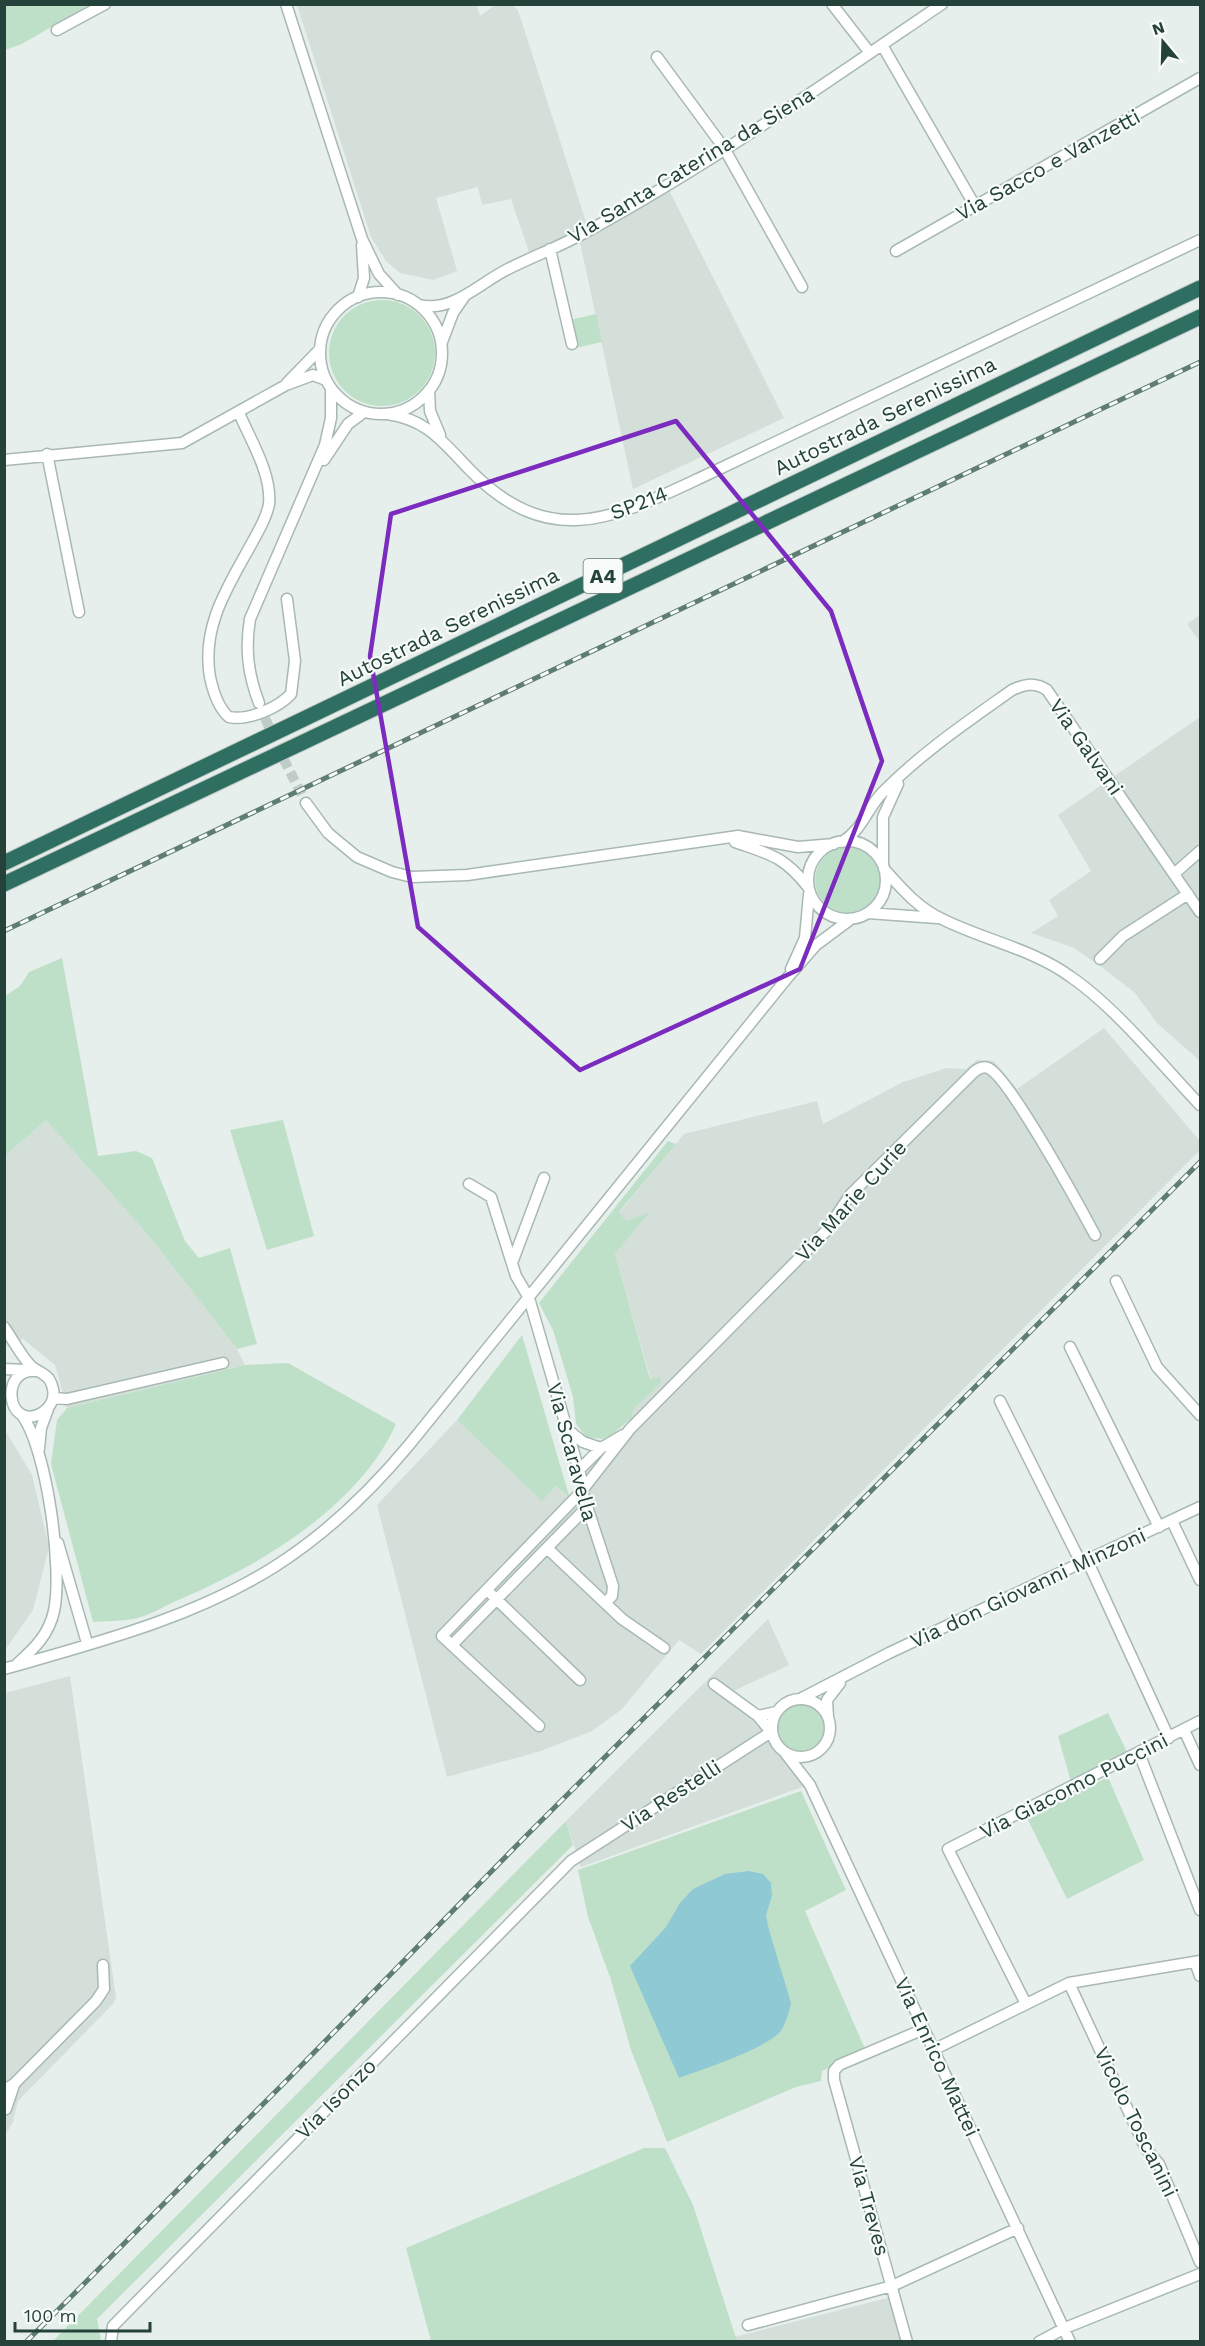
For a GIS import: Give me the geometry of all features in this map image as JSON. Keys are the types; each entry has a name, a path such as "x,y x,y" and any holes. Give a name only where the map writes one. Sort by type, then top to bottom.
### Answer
{"highway":[{"name":"Autostrada Serenissima","path":"4,863 1200,288"},
{"name":"Autostrada Serenissima","path":"4,884 1200,317"}],"street":[{"path":"57,30 105,4"},
{"path":"286,4 362,239 379,274 398,295"},
{"path":"832,4 870,53"},
{"name":"Via Santa Caterina da Siena","path":"419,305 439,307 465,296 495,275 605,221 724,148 942,4"},
{"path":"882,45 975,206"},
{"path":"657,57 724,148 802,287"},
{"name":"Via Sacco e Vanzetti","path":"896,251 1200,78"},
{"path":"358,297 364,278 362,239"},
{"name":"SP214","path":"387,414 421,423 443,440 467,468 499,496 536,514 557,520 598,519 618,514 715,471 1200,240"},
{"path":"550,249 572,344"},
{"path":"4,460 47,454 182,443 239,413 286,384 313,375 328,384 339,398 364,412 387,414 416,404 437,379 442,361 441,343 429,316 419,305 398,295 378,293 358,297 346,304 332,318 323,336 320,349 321,365 328,384 330,426 315,472 254,604 250,619 247,637 249,670 259,704"},
{"name":"Via Santa Caterina da Siena","path":"441,343 453,313 465,296"},
{"path":"286,384 320,349"},
{"name":"SP214","path":"429,390 430,411 443,440"},
{"path":"315,472 348,424 364,412"},
{"path":"239,413 264,474 269,503 263,522 214,614 208,634 211,681 219,704 229,717 241,719 250,716 281,702 291,694 295,661 287,599"},
{"path":"47,454 80,612"},
{"name":"Via Galvani","path":"838,843 858,829 881,794 958,728 1012,690 1022,685 1035,685 1047,690 1200,912"},
{"name":"Via Galvani","path":"884,867 882,828 885,809 895,788 909,769"},
{"path":"306,803 328,833 357,857 392,872 412,877 467,875 738,836 798,847 838,843 866,846 909,897 941,918 1040,959 1071,976 1109,1010 1200,1105"},
{"path":"726,838 782,859 809,889 815,904 825,913 837,918 851,919"},
{"path":"788,977 805,938 808,874 813,861 822,850 838,843"},
{"path":"1174,874 1200,851"},
{"path":"4,1669 166,1618 217,1597 272,1568 311,1541 359,1500 390,1467 529,1298 788,977 816,945 851,919 868,913 878,905 884,894 886,881 884,867"},
{"path":"1100,959 1123,936 1188,894"},
{"path":"868,913 941,918"},
{"name":"Via Marie Curie","path":"452,1645 442,1636 583,1490 630,1430 811,1248 826,1231 851,1194 975,1071 988,1068 1015,1100 1095,1235"},
{"path":"512,1263 544,1178"},
{"name":"Via Scaravella","path":"469,1184 491,1197 512,1263 529,1298 568,1430 587,1507 613,1586 612,1596 605,1603"},
{"path":"1116,1281 1157,1367 1200,1416"},
{"path":"4,1327 32,1370 48,1378 52,1385 51,1402 40,1436 40,1458"},
{"path":"1070,1347 1159,1527"},
{"path":"17,1350 10,1371 8,1398 14,1410 30,1429 40,1458 53,1527 87,1643"},
{"path":"14,1410 37,1415 51,1402 223,1362"},
{"path":"10,1371 32,1370"},
{"path":"1000,1401 1085,1564 1168,1738"},
{"path":"568,1430 583,1442 601,1448"},
{"path":"579,1470 601,1448 630,1430"},
{"path":"539,1726 452,1645 587,1507"},
{"name":"Via don Giovanni Minzoni","path":"800,1699 1001,1600 1085,1564 1200,1508"},
{"path":"1172,1521 1200,1580"},
{"path":"16,1665 39,1644 54,1611 56,1575 53,1527"},
{"path":"540,1535 622,1619 664,1648"},
{"path":"486,1590 580,1680"},
{"name":"Via don Giovanni Minzoni","path":"829,1720 827,1707 831,1693 857,1671"},
{"path":"714,1684 758,1716 771,1732 774,1742 786,1754 801,1758 818,1752"},
{"path":"758,1716 776,1712 789,1701 800,1699 819,1705 829,1720 828,1738 809,1764 810,1785"},
{"path":"771,1732 776,1712"},
{"name":"Via Giacomo Puccini","path":"1025,2002 948,1850 1200,1721"},
{"path":"1184,1730 1200,1765"},
{"name":"Via Restelli","path":"571,1861 771,1732"},
{"path":"1139,1753 1200,1910"},
{"name":"Via Enrico Mattei","path":"786,1754 810,1785 1070,2342"},
{"name":"Via Isonzo","path":"111,2342 113,2326 571,1861"},
{"path":"933,2050 1025,2002 1069,1983 1198,1961 1200,1976"},
{"path":"5,2112 9,2087 96,2001 104,1989 103,1965"},
{"name":"Vicolo Toscanini","path":"1069,1983 1146,2149 1159,2164 1200,2262"},
{"name":"Via Treves","path":"907,2342 834,2080 834,2071 838,2065 924,2029"},
{"path":"748,2325 892,2286 1018,2228"},
{"path":"1039,2342 1065,2328 1200,2274"}],"highlighted area":[{"path":"676,421 831,611 882,761 800,969 580,1070 418,927 370,656 391,514"}],"shaded area":[{"path":"297,5 476,5 480,16 495,5 512,5 518,10 588,228 530,255 511,199 482,205 478,187 436,198 457,271 434,280 400,273 386,261 371,237"},
{"path":"669,190 784,418 633,489 579,238"},
{"path":"1200,615 1200,642 1187,624"},
{"path":"1200,717 1200,1061 1157,1023 1135,993 1103,968 1074,948 1031,933 1058,916 1049,900 1091,871 1058,815"},
{"path":"1104,1028 1200,1141 1200,1150 701,1654 679,1640 621,1710 592,1731 541,1751 447,1777 377,1505 457,1420 542,1500 556,1486 569,1499 576,1490 576,1479 632,1418 633,1410 661,1383 651,1380 615,1254 649,1213 626,1221 619,1213 684,1134 817,1101 823,1124 903,1082 947,1068 966,1069 977,1060 994,1061 1017,1089"},
{"path":"46,1120 149,1236 237,1349 245,1365 67,1408 55,1365 23,1339 8,1347 5,1341 5,1156"},
{"path":"5,1430 32,1475 49,1547 33,1610 5,1650"},
{"path":"768,1619 789,1665 725,1695 767,1731 770,1744 793,1768 805,1786 581,1867 566,1821"},
{"path":"70,1676 116,1998 113,2004 18,2101 13,2122 5,2135 5,1693"},
{"path":"891,2297 903,2341 737,2342 735,2337"}],"green space":[{"path":"4,5 89,5 22,44 5,50"},
{"path":"382,300 402,304 419,316 431,333 435,353 431,373 419,390 402,402 382,406 362,402 345,390 333,373 329,353 333,333 345,316 362,304"},
{"path":"596,314 602,342 576,348 570,320"},
{"path":"842,847 854,847 866,852 876,862 881,880 879,893 866,908 854,913 842,913 830,908 820,898 815,886 815,874 820,862 830,852"},
{"path":"62,958 98,1156 136,1151 152,1158 185,1241 199,1258 230,1248 257,1344 237,1349 149,1236 46,1120 5,1156 5,996 20,986 29,972"},
{"path":"283,1120 314,1236 267,1250 230,1130"},
{"path":"668,1141 676,1144 619,1212 626,1221 650,1212 615,1254 650,1379 660,1377 661,1383 633,1410 632,1418 611,1435 602,1439 586,1437 576,1424 573,1397 553,1330 539,1303"},
{"path":"522,1335 570,1499 556,1486 542,1501 457,1420"},
{"path":"288,1363 396,1424 379,1454 358,1482 332,1508 303,1531 240,1571 145,1616 129,1620 93,1622 51,1464 57,1420 67,1408 245,1365"},
{"path":"806,1705 818,1711 823,1719 823,1737 818,1745 810,1750 796,1751 784,1745 779,1737 778,1723 784,1711 792,1706"},
{"path":"1108,1713 1128,1754 1071,1782 1058,1736"},
{"path":"1108,1777 1144,1860 1067,1899 1027,1818"},
{"path":"801,1791 846,1890 805,1911 865,2049 822,2071 821,2081 796,2087 667,2142 631,2050 611,1980 588,1917 578,1870"},
{"path":"566,1821 573,1845 97,2319 101,2341 53,2341"},
{"path":"644,2148 665,2148 693,2205 737,2341 431,2341 406,2248"}],"water":[{"path":"749,1871 763,1874 771,1883 772,1896 766,1915 791,2003 786,2019 779,2033 770,2040 731,2059 679,2078 630,1966 666,1927 680,1903 693,1889 725,1874"}],"tunnel":[{"path":"259,704 306,803"}],"railway":[{"path":"4,931 1200,362"},
{"path":"26,2342 528,1834 1200,1162"}]}
